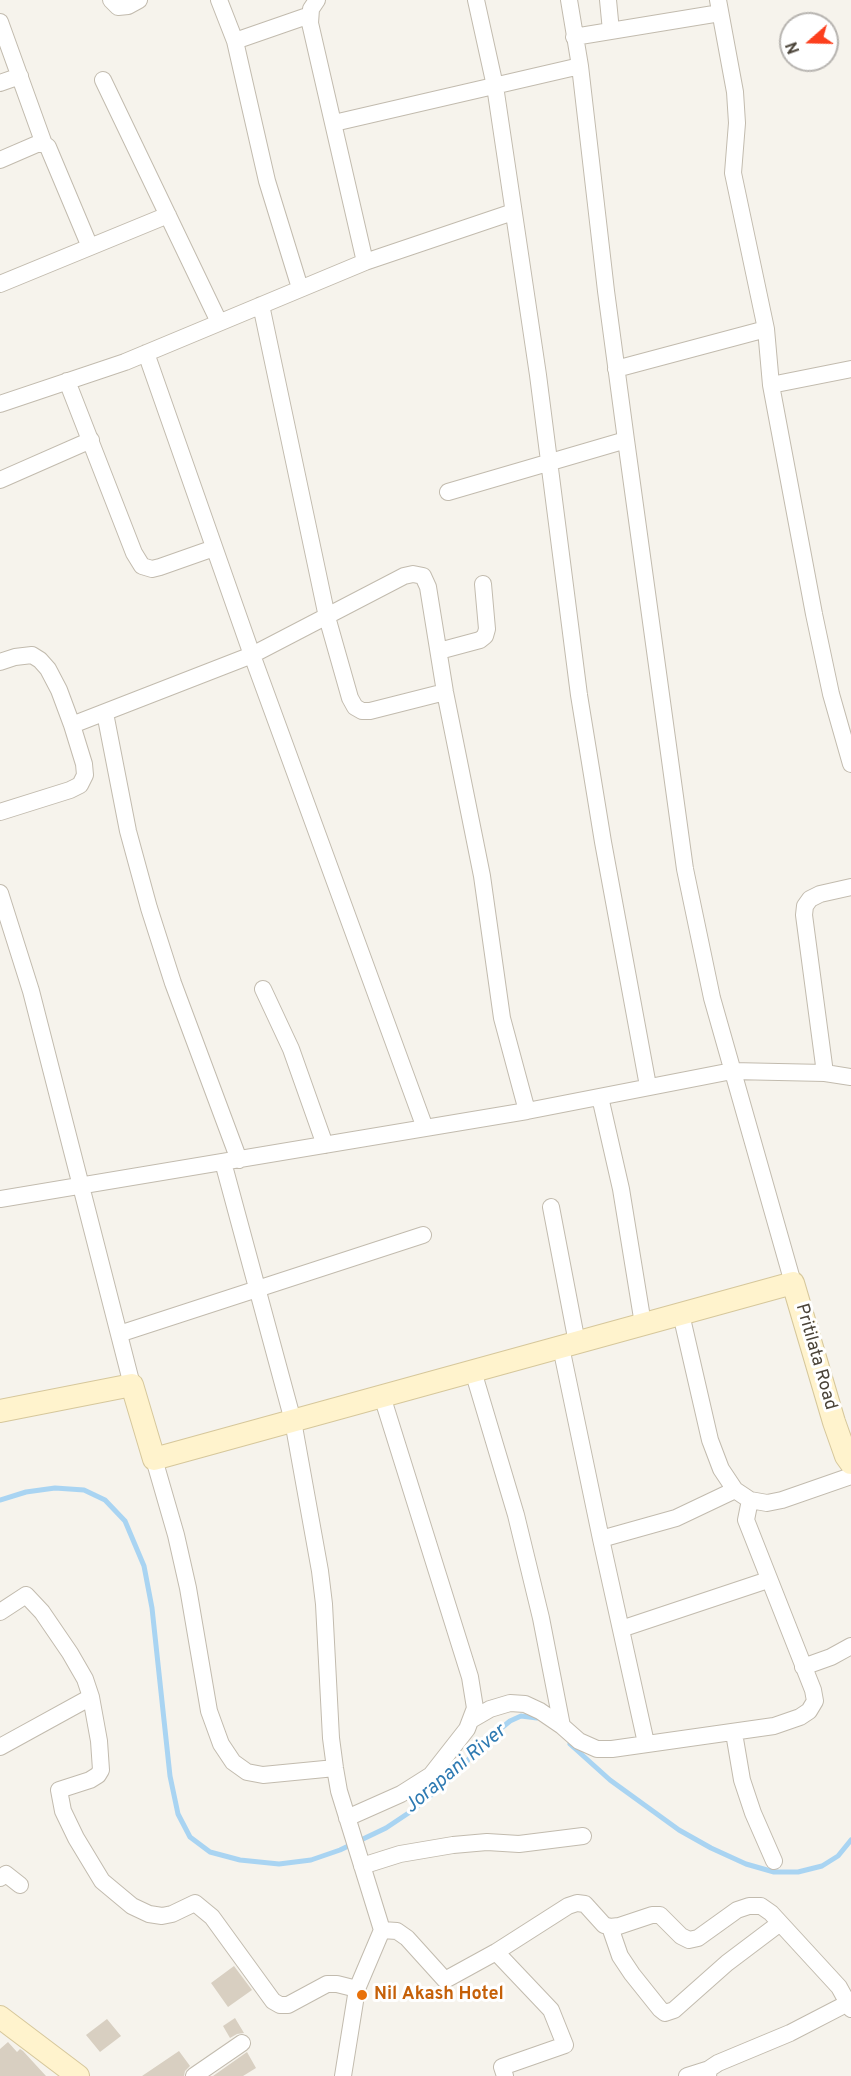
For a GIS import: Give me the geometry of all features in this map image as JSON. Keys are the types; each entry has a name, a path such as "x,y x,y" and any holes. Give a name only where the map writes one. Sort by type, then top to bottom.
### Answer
{"street":[{"path":"111,0 118,7 128,6 139,0"},
{"path":"219,0 235,41 267,181 300,288"},
{"path":"476,0 495,86 549,461 579,695 605,854 648,1086"},
{"path":"154,1459 793,1283 712,999 685,868 616,369 580,66 569,0"},
{"path":"608,0 611,31"},
{"path":"235,41 314,7"},
{"path":"314,7 310,23 365,262"},
{"path":"574,37 719,7 735,92 733,173 766,329 771,385 814,614 831,694 851,764"},
{"path":"0,22 44,144 48,147 90,247"},
{"path":"334,123 580,66"},
{"path":"0,83 20,76"},
{"path":"104,80 219,322"},
{"path":"0,160 37,144 44,144"},
{"path":"0,404 146,353 365,262 513,212"},
{"path":"0,284 168,215"},
{"path":"261,305 327,617 350,698 355,707 362,711 370,711 445,692"},
{"path":"616,369 766,329"},
{"path":"146,353 252,655 425,1128"},
{"path":"771,385 851,369"},
{"path":"67,381 134,554 142,566 152,569 214,548"},
{"path":"0,480 91,440"},
{"path":"448,492 626,440"},
{"path":"72,725 252,655 404,576 413,574 423,576 428,587 445,692 482,876 502,1018 527,1111"},
{"path":"439,651 480,640 485,636 487,629 483,584"},
{"path":"0,662 32,655 48,669 59,690 72,725 86,775 80,785 70,790 0,812"},
{"path":"105,713 128,831 149,908 231,1161 256,1290 293,1421 322,1582 331,1738 335,1768 339,1791 382,1930 357,1989 343,2076"},
{"path":"825,1074 804,915 805,906 810,899 820,894 851,887"},
{"path":"0,893 31,991 132,1385 176,1535 188,1588 209,1711 221,1744 233,1762 247,1773 263,1774 335,1768"},
{"path":"263,989 291,1049 325,1145"},
{"path":"0,1199 527,1111 732,1071 851,1077"},
{"path":"600,1097 621,1189 643,1324"},
{"path":"551,1207 569,1345 601,1539 646,1743"},
{"path":"119,1334 423,1235"},
{"name":"Pritilata Road","path":"793,1283 839,1437 851,1464"},
{"path":"681,1314 710,1440 721,1469 735,1490 750,1500 766,1503 782,1500 851,1476"},
{"path":"473,1371 516,1515 542,1618 562,1726"},
{"path":"0,1411 132,1385"},
{"path":"348,1820 401,1794 431,1775 467,1730 475,1708 470,1677 382,1396"},
{"path":"601,1539 676,1518 735,1490"},
{"path":"471,1720 490,1709 510,1703 525,1704 562,1726 579,1741 597,1749 612,1749 774,1726 809,1712 815,1701 813,1690 746,1520 750,1500"},
{"path":"621,1629 768,1580"},
{"path":"0,1612 26,1595 42,1612 85,1679 91,1697 99,1741 101,1770 90,1780 59,1790 63,1810 71,1829 102,1881 132,1906 149,1914 162,1916 172,1914 195,1903 212,1917 279,2006 288,2005 327,1984 357,1989"},
{"path":"803,1667 831,1657 851,1646"},
{"path":"0,1747 91,1697"},
{"path":"734,1733 742,1780 753,1813 774,1861"},
{"path":"361,1863 453,1845 488,1842 528,1843 583,1836"},
{"path":"0,1878 6,1874 20,1885"},
{"path":"382,1930 398,1931 407,1938 445,1980 496,1952 568,1906 577,1903 585,1904 604,1925 610,1927 652,1914 660,1915 681,1936 689,1940 698,1938 737,1910 749,1906 761,1906 845,1983 849,2006 718,2062 709,2073 687,2076"},
{"path":"610,1927 613,1941 626,1965 665,2013 674,2010 727,1963 780,1923"},
{"path":"496,1952 551,2010 565,2045 502,2067 505,2076"},
{"path":"0,2016 78,2076"},
{"path":"194,2076 242,2043"}],"building":[{"path":"234,1966 252,1990 228,2007 211,1983"},
{"path":"235,2018 244,2033 230,2038 223,2026"},
{"path":"107,2019 121,2036 100,2052 86,2035"},
{"path":"8,2042 17,2052 20,2049 23,2051 46,2076 0,2076 0,2049"},
{"path":"179,2051 190,2066 184,2076 142,2076"},
{"path":"247,2052 256,2068 243,2076 213,2076"}],"waterway":[{"name":"Jorapani River","path":"0,1500 26,1492 55,1488 84,1490 105,1500 125,1521 144,1566 152,1608 170,1776 178,1814 190,1837 210,1852 240,1860 279,1864 311,1860 340,1850 386,1828 413,1810 455,1775 481,1745 510,1721 521,1716 537,1718"},
{"name":"Jorapani River","path":"570,1744 610,1780 679,1830 746,1864 774,1872 798,1872 822,1866 838,1856 851,1840"}],"place":[{"name":"Nil Akash Hotel","path":"362,1995"}]}
